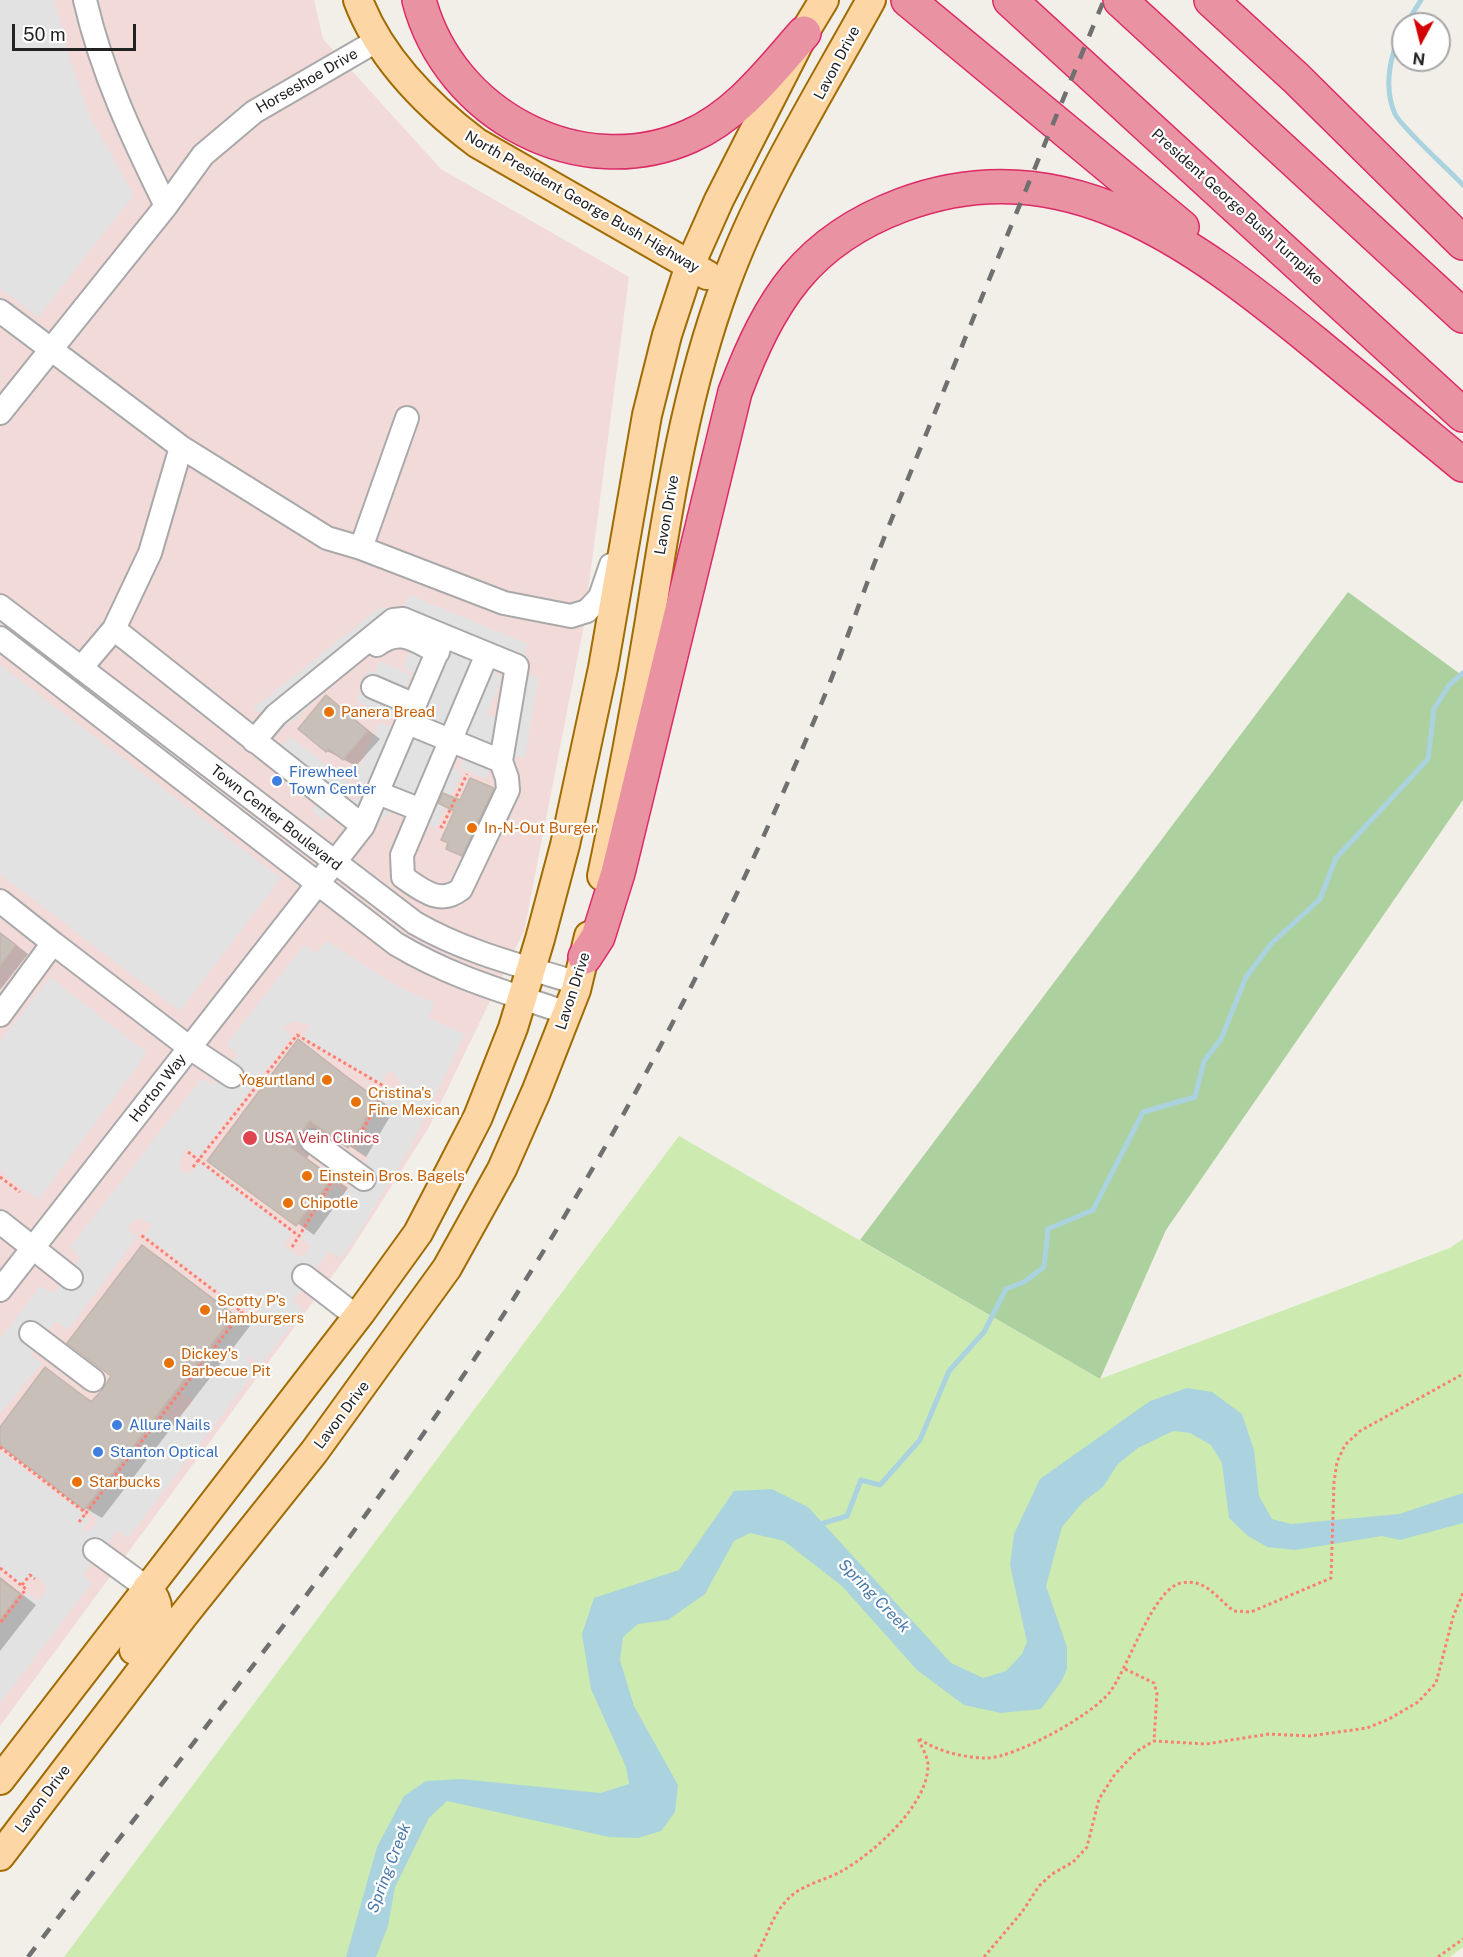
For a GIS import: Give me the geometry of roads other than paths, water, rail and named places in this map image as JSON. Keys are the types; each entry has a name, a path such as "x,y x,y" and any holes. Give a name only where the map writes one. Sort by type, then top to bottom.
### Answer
{"highway":[{"path":"419,0 435,43 470,91 496,113 527,132 556,144 592,151 635,150 662,146 692,135 724,115 752,92 804,33"},
{"path":"908,0 1220,259 1256,295"},
{"name":"President George Bush Turnpike","path":"1010,0 1463,415"},
{"path":"1120,0 1463,316"},
{"path":"1216,4 1296,78 1463,243"},
{"path":"581,970 598,937 618,873 735,392 767,316 786,286 805,266 848,232 888,210 957,190 1018,186 1078,196 1120,211 1180,242 1256,295 1463,465"}],"main road":[{"name":"North President George Bush Highway","path":"358,0 378,40 411,83 446,120 477,143 725,284"},
{"path":"0,1780 147,1588 280,1420 357,1317 417,1233 478,1118 523,998 565,845 603,668 629,508 656,376 690,265 719,200 804,33 824,0"},
{"name":"Lavon Drive","path":"0,1856 183,1616 320,1444 447,1268 502,1169 567,1013 581,970 642,669 677,454 695,379 725,284 756,213 869,4"},
{"path":"73,1760 85,1720 155,1621 158,1605 156,1598 147,1588"}],"street":[{"path":"85,0 94,39 122,117 166,206"},
{"name":"Horseshoe Drive","path":"0,413 166,206 203,155 254,111 378,40"},
{"path":"0,310 181,447 327,538 361,548 504,603 571,616 587,611 600,597 629,508"},
{"path":"361,548 407,418"},
{"path":"81,668 114,629 150,553 181,447"},
{"name":"Town Center Boulevard","path":"0,606 414,923 440,938 532,969 581,970"},
{"path":"114,629 261,734 363,826"},
{"path":"261,734 302,710 311,698 386,637 402,635 487,654 517,666 501,761 507,778 508,790 461,890 452,897 440,898 403,877 402,855 487,654"},
{"name":"Town Center Boulevard","path":"0,638 396,944 433,966 493,990 567,1013"},
{"name":"Horton Way","path":"0,1290 363,826 441,644"},
{"path":"374,687 450,740 501,761"},
{"path":"378,794 421,810"},
{"path":"0,901 190,1048 232,1076"},
{"path":"0,1015 53,943"},
{"path":"312,1141 364,1179"},
{"path":"0,1222 71,1278"},
{"path":"304,1276 357,1317"},
{"path":"31,1333 93,1380"},
{"path":"95,1550 147,1588"}],"water":[{"name":"Spring Creek","path":"1187,1388 1212,1392 1242,1414 1254,1450 1259,1496 1272,1519 1291,1524 1399,1514 1463,1493 1463,1523 1400,1540 1382,1536 1295,1550 1267,1547 1248,1536 1229,1518 1222,1463 1211,1445 1190,1433 1173,1431 1138,1448 1118,1464 1103,1487 1083,1502 1062,1527 1046,1586 1067,1647 1067,1669 1061,1682 1041,1709 1001,1713 964,1705 917,1670 842,1586 784,1541 750,1533 734,1541 705,1594 668,1620 638,1624 623,1637 620,1660 634,1706 678,1785 675,1812 661,1831 638,1838 609,1837 447,1801 429,1818 395,1887 388,1926 376,1957 346,1957 377,1847 404,1796 426,1781 461,1779 600,1793 629,1784 626,1767 591,1689 582,1634 594,1598 679,1570 734,1491 772,1489 808,1507 951,1663 983,1678 1006,1671 1022,1654 1027,1642 1010,1565 1014,1534 1040,1479 1150,1401"}],"waterway":[{"path":"1414,12 1421,0"},
{"path":"1391,66 1389,93 1395,114 1416,139 1463,185"},
{"path":"817,1525 847,1516 861,1480 880,1485 920,1440 949,1371 984,1332 1006,1289 1024,1282 1044,1267 1048,1229 1093,1210 1143,1112 1195,1097 1204,1061 1221,1039 1246,977 1271,944 1320,899 1336,858 1428,759 1434,709 1449,685 1463,673"}],"railway":[{"path":"28,1957 379,1497 509,1306 570,1207 640,1084 705,959 794,767 830,681 886,533 1104,0"}],"place":[{"name":"Panera Bread","path":"329,712"},
{"name":"Firewheel Town Center","path":"277,781"},
{"name":"In-N-Out Burger","path":"472,828"},
{"name":"Yogurtland","path":"327,1080"},
{"name":"Cristina's Fine Mexican","path":"356,1102"},
{"name":"USA Vein Clinics","path":"250,1138"},
{"name":"Einstein Bros. Bagels","path":"307,1176"},
{"name":"Chipotle","path":"288,1203"},
{"name":"Scotty P's Hamburgers","path":"205,1310"},
{"name":"Dickey's Barbecue Pit","path":"169,1363"},
{"name":"Allure Nails","path":"117,1425"},
{"name":"Stanton Optical","path":"98,1452"},
{"name":"Starbucks","path":"77,1482"}]}
